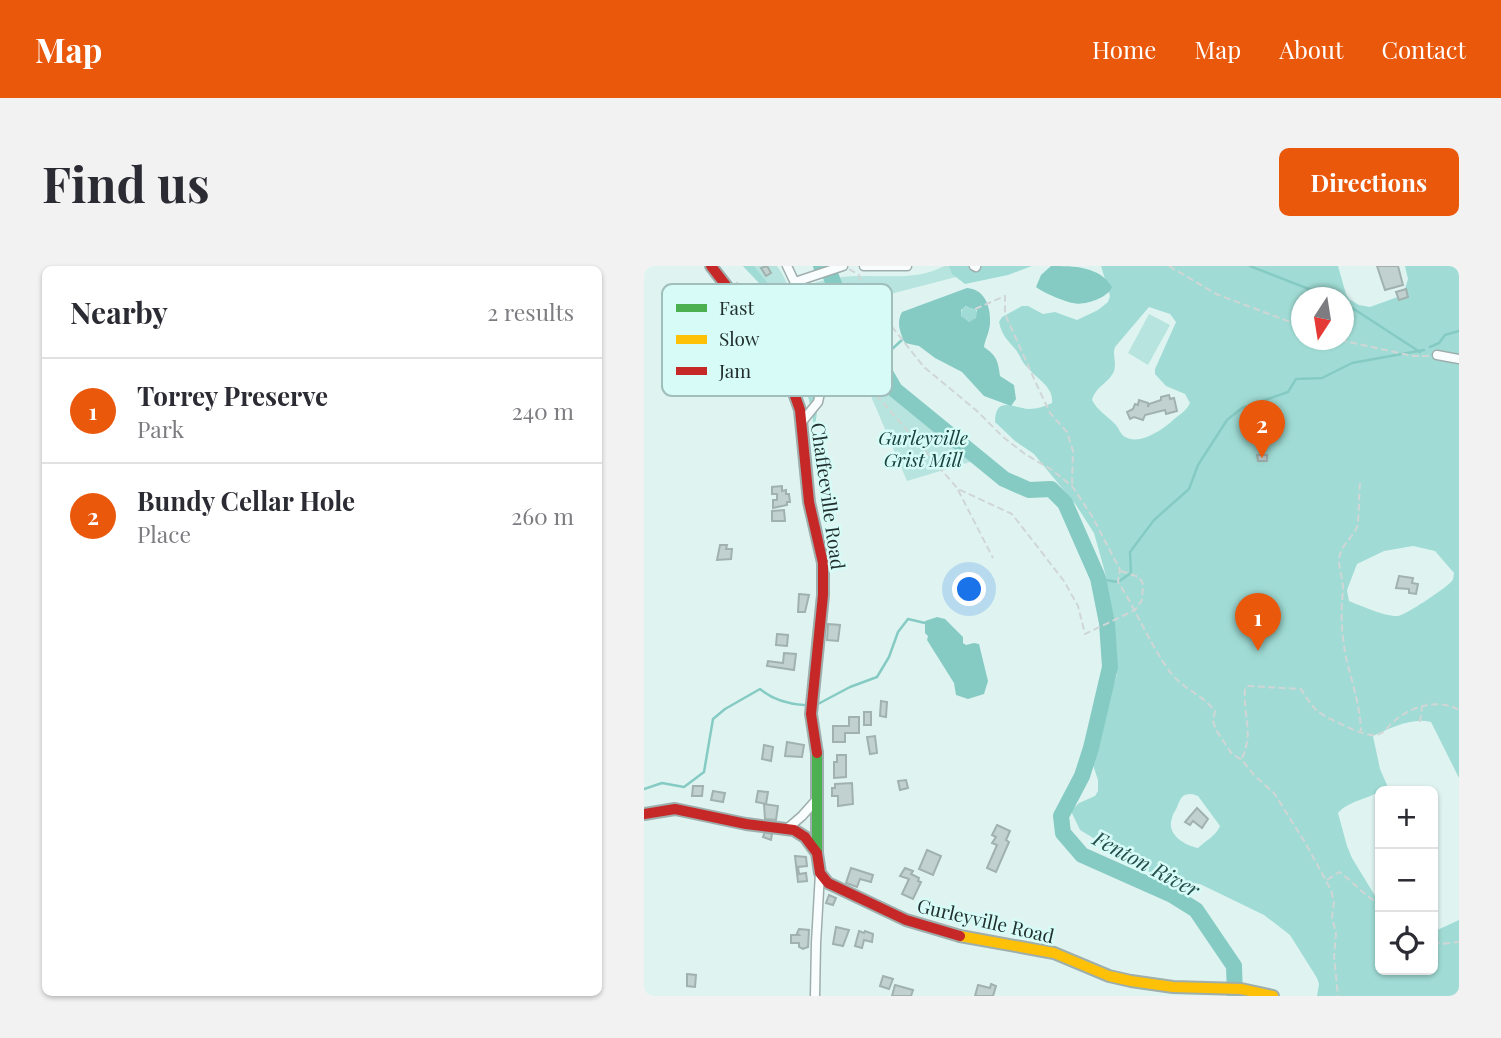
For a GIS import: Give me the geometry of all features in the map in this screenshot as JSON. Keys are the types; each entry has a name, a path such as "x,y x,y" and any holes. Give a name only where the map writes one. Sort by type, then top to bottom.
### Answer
{"street":[{"name":"Chaffeeville Road","path":"711,266 725,284"},
{"path":"787,266 795,282 844,266"},
{"path":"864,266 907,266"},
{"path":"1437,355 1459,359"},
{"name":"Chaffeeville Road","path":"796,396 802,423 809,502 823,564 823,595 811,714 818,762 817,853"},
{"path":"802,423 820,398"},
{"path":"788,828 818,798"},
{"path":"644,814 652,811 683,810 746,824 788,828 805,837 817,853 820,873 815,996"},
{"name":"Gurleyville Road","path":"820,873 828,883 839,889 939,931 1054,953 1109,976 1138,983 1173,988 1241,989 1273,996"}],"path":[{"path":"844,266 859,275 862,284"},
{"path":"1169,266 1216,294 1291,322"},
{"path":"975,309 1005,296 1005,314 1035,381 1050,413 1067,432 1073,451 1072,486"},
{"path":"892,327 924,367 977,411 1003,437 1072,486 1092,516 1120,570 1118,582 1135,610 1147,638 1172,674 1189,691 1208,701 1215,711 1213,720 1216,730 1232,754 1242,760 1274,793 1326,881 1334,902 1332,917 1336,933 1334,957 1338,996"},
{"path":"1354,343 1413,356 1437,355"},
{"path":"877,396 958,489 993,558"},
{"path":"1360,483 1357,527 1345,542 1339,564 1343,591 1340,600 1341,624 1360,710 1361,732"},
{"path":"958,489 1012,514 1064,581 1078,606 1085,634 1135,610 1142,600 1143,584 1136,575 1120,570"},
{"path":"1242,760 1250,738 1244,703 1245,689 1248,686 1301,690 1314,708 1325,717 1361,732 1378,735 1396,719 1423,706 1441,705 1459,710"},
{"path":"1420,722 1423,706"},
{"path":"1326,881 1339,873 1375,902"},
{"path":"1438,943 1459,942"}],"green space":[{"path":"743,266 777,266 787,284 760,284"},
{"path":"944,266 953,266 956,277 892,294 892,284 812,284 846,277 930,272"},
{"path":"1149,314 1170,325 1148,365 1128,353"},
{"name":"Gurleyville Grist Mill","path":"892,381 940,428 987,457 907,481 871,396 892,396"},
{"path":"808,396 816,396 814,428"}],"shaded area":[{"path":"743,266 754,266 768,284 760,284"},
{"path":"949,266 1032,266 1008,275 965,284 952,274"},
{"path":"1051,266 1093,271 1107,280 1112,287 1106,295 1089,302 1078,304 1065,301 1036,287 1041,275"},
{"path":"1101,266 1338,266 1344,287 1291,287 1291,350 1354,350 1354,302 1370,307 1403,295 1408,279 1405,266 1459,266 1459,778 1431,722 1402,724 1373,736 1380,769 1387,785 1375,786 1375,794 1349,804 1338,813 1352,858 1375,896 1375,975 1438,975 1438,930 1459,920 1459,996 1317,996 1317,978 1290,935 1264,915 1200,884 1156,876 1080,830 1071,811 1079,803 1095,796 1098,791 1098,780 1091,759 1117,674 1106,576 1094,533 1076,505 1034,454 995,422 998,408 1002,406 1032,409 1052,403 1048,388 1024,364 1003,334 999,322 1002,317 1022,306 1028,306 1043,314 1055,312 1077,320 1108,302 1110,296","holes":["1149,307 1170,314 1176,322 1155,374 1166,386 1185,394 1190,403 1156,433 1131,439 1123,436 1092,400 1096,391 1114,371 1115,347","1413,546 1435,551 1454,573 1453,580 1425,601 1398,616 1380,613 1349,601 1347,590 1357,564 1384,551","1183,796 1198,796 1220,826 1213,836 1198,848 1178,838 1171,824 1179,801"]},
{"path":"967,288 979,292 986,301 990,318 984,347 996,359 1000,376 1014,385 1016,399 1011,406 984,396 962,372 919,346 905,343 899,324 902,312","holes":["966,306 977,310 976,318 969,322 961,316 961,310"]},
{"path":"966,306 972,306 977,314 975,320 966,322 961,317 961,311"},
{"path":"808,396 816,396 814,428"},
{"path":"937,617 945,619 963,637 963,643 966,645 979,644 988,681 984,694 968,699 956,695 954,683 925,633 925,621"}],"building":[{"path":"767,266 771,273 766,276 761,268"},
{"path":"1377,266 1398,266 1403,285 1385,290"},
{"path":"1406,289 1408,297 1399,300 1396,292"},
{"path":"1169,395 1170,399 1174,398 1177,411 1166,414 1165,410 1145,415 1143,420 1134,417 1130,419 1127,412 1133,409 1135,404 1138,405 1139,400 1148,403 1148,407 1149,404 1161,400 1161,397"},
{"path":"1257,455 1267,455 1267,461 1258,461"},
{"path":"782,486 782,491 786,490 786,494 789,494 790,502 773,508 773,500 777,500 777,494 772,494 772,487"},
{"path":"784,510 785,521 772,521 772,511"},
{"path":"720,545 727,545 726,549 732,549 731,559 717,560"},
{"path":"1399,576 1413,578 1412,583 1418,584 1416,594 1409,593 1409,589 1396,588"},
{"path":"799,594 809,595 805,612 798,612"},
{"path":"828,624 840,625 838,641 827,640"},
{"path":"777,634 788,635 787,646 776,645"},
{"path":"784,653 796,654 794,670 767,666 768,661 783,663"},
{"path":"881,701 887,702 886,717 880,716"},
{"path":"864,712 871,712 871,725 864,725"},
{"path":"849,717 859,717 859,733 845,733 845,742 833,742 833,726 849,726"},
{"path":"875,736 877,753 870,754 867,737"},
{"path":"787,742 804,745 802,757 785,756"},
{"path":"764,745 773,747 771,761 762,759"},
{"path":"837,755 846,755 846,777 834,778"},
{"path":"906,780 908,788 900,790 898,781"},
{"path":"852,783 853,804 838,806 838,796 832,796 832,788 835,788 835,784"},
{"path":"693,786 703,786 702,796 692,796"},
{"path":"713,791 725,793 723,802 711,800"},
{"path":"758,791 768,792 766,804 756,802"},
{"path":"764,804 778,806 776,820 765,819"},
{"path":"1197,808 1208,819 1202,828 1193,821 1190,825 1185,822"},
{"path":"997,825 1010,831 1006,840 1009,842 996,872 987,868 997,845 992,843 996,837 992,835"},
{"path":"765,832 772,834 771,840 763,837"},
{"path":"927,850 941,856 933,875 919,869"},
{"path":"795,856 806,857 807,866 798,867 799,874 806,873 807,881 798,882"},
{"path":"851,868 873,875 871,882 860,879 857,887 846,883"},
{"path":"905,868 913,871 911,874 921,882 913,899 902,894 909,879 900,876"},
{"path":"829,895 836,898 833,905 826,903"},
{"path":"836,927 849,930 843,946 833,944"},
{"path":"799,929 809,930 808,947 803,949 799,947 799,943 791,943 791,935 799,935"},
{"path":"859,931 873,934 872,942 864,940 862,948 855,946"},
{"path":"687,974 696,975 695,987 687,986"},
{"path":"883,976 893,979 889,989 880,986"},
{"path":"991,984 996,986 993,996 975,996 978,985 990,988"},
{"path":"895,985 913,990 911,996 892,996"}],"waterway":[{"name":"Fenton River","path":"821,266 830,274 834,284"},
{"path":"1250,266 1304,287"},
{"path":"1354,309 1420,352"},
{"path":"1430,347 1439,343 1445,335 1459,331"},
{"path":"892,349 903,339"},
{"path":"1083,543 1099,579 1118,582 1131,573 1130,552 1154,520 1189,489 1198,465 1227,420 1242,408 1288,392 1296,379 1322,378 1352,363 1424,350"},
{"name":"Fenton River","path":"892,385 1004,479 1029,490 1051,489 1065,503 1098,578 1107,623 1110,667 1082,776 1061,816 1063,833 1082,855 1172,895 1196,910 1234,966 1235,996"},
{"path":"818,704 850,687 877,677 889,657 898,632 908,619 925,623"},
{"path":"644,789 662,783 684,787 704,772 713,719 760,689 770,696 804,705"}],"traffic: fast":[{"path":"817,753 817,853"}],"traffic: slow":[{"path":"960,936 1054,953 1109,976 1131,981 1173,987 1241,989 1273,996"}],"traffic: jam":[{"path":"711,266 725,284"},
{"path":"795,396 800,410 809,502 823,563 823,595 811,714 817,753"},
{"path":"644,814 675,809 746,824 794,830 805,837 817,853 820,873 828,883 906,920 960,936"}],"place":[{"name":"Bundy Cellar Hole","path":"1262,458"},
{"name":"Torrey Preserve","path":"1258,651"}]}
